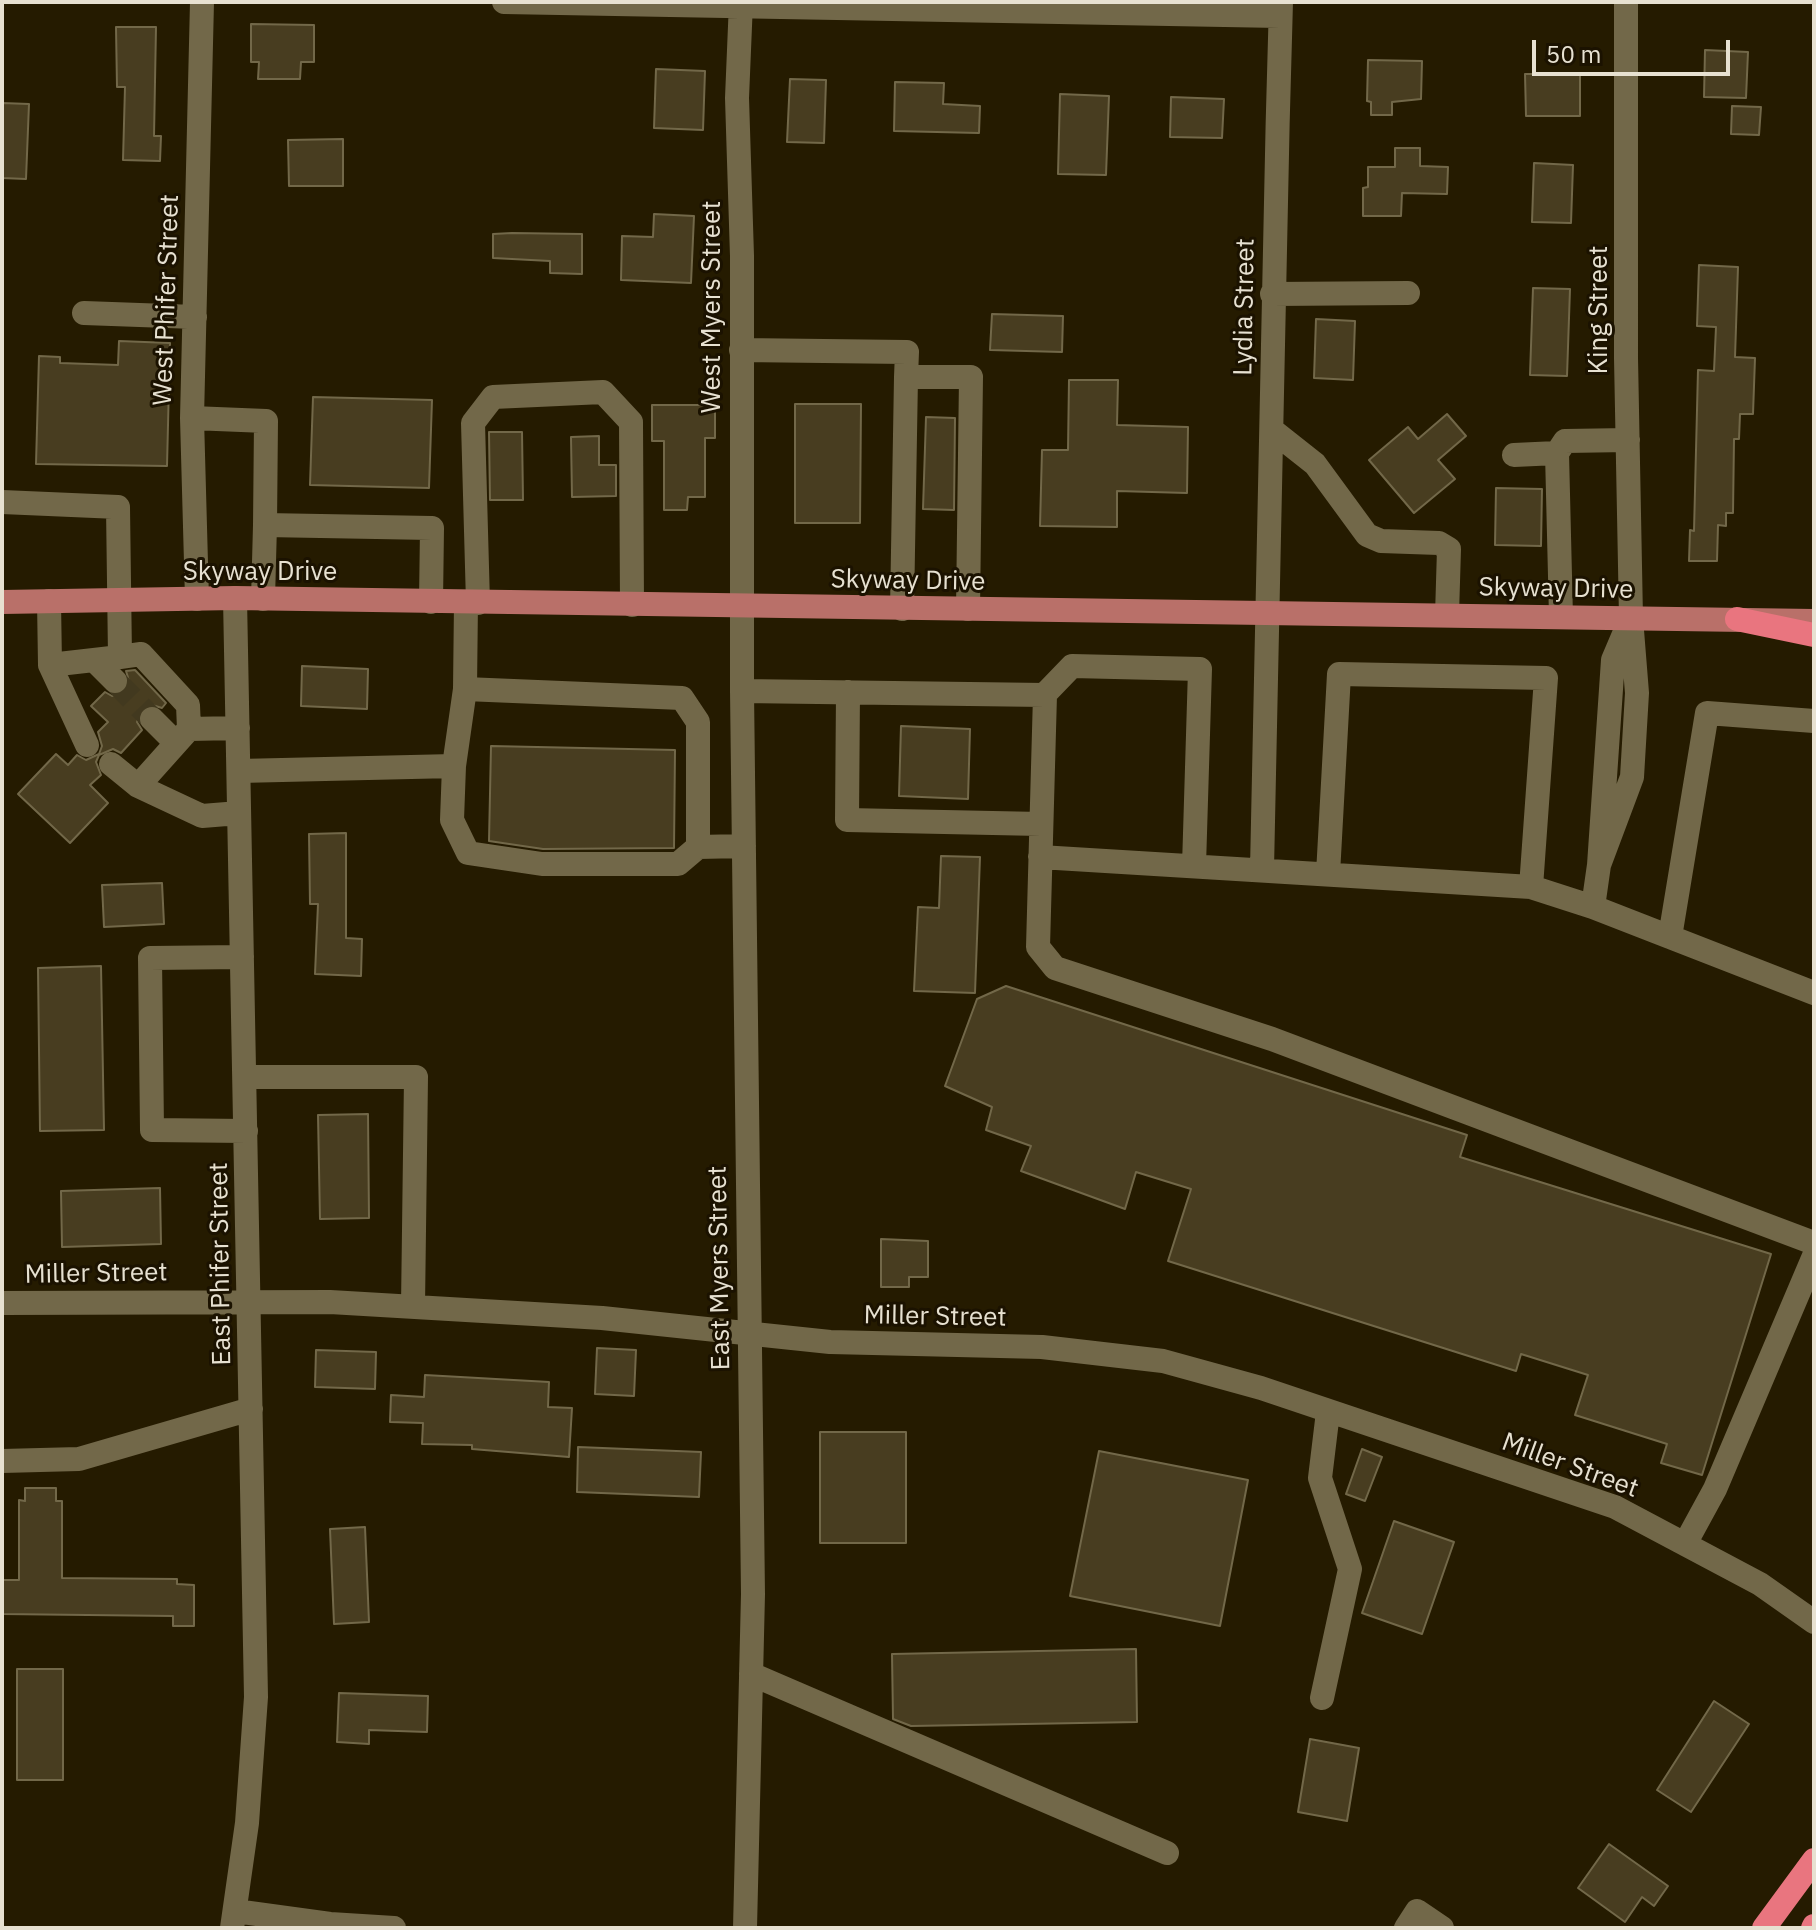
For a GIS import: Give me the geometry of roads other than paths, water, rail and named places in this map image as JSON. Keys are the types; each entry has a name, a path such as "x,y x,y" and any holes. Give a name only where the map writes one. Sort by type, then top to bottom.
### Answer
{"highway":[{"path":"1737,619 1814,635"},
{"path":"1764,1928 1814,1860"}],"main road":[{"name":"Skyway Drive","path":"2,602 235,598 1814,621"}],"street":[{"name":"West Phifer Street","path":"197,599 192,418 202,2"},
{"path":"504,2 1281,9"},
{"name":"King Street","path":"1593,907 1599,865 1632,777 1637,693 1631,618 1628,440 1626,2"},
{"name":"West Myers Street","path":"740,4 742,607"},
{"name":"Lydia Street","path":"1262,870 1270,613 1272,294 1281,9"},
{"path":"1272,294 1408,293"},
{"path":"84,313 195,317"},
{"path":"741,350 907,352 902,609"},
{"path":"906,377 971,377 968,609"},
{"path":"632,605 631,422 603,392 493,397 473,423 472,602 465,689 454,766 452,820 468,853 542,864 678,864 698,847 744,846"},
{"path":"192,418 266,421 263,599"},
{"path":"1272,430 1315,464 1367,535 1381,541 1439,543 1449,549 1447,615"},
{"path":"1561,617 1557,453 1565,441 1628,440"},
{"path":"1514,455 1557,453"},
{"path":"2,502 118,507 117,669"},
{"path":"265,525 432,528 431,602"},
{"name":"East Phifer Street","path":"233,1919 247,1823 256,1697 235,598"},
{"path":"49,601 50,665 87,745"},
{"name":"East Myers Street","path":"742,607 751,1674 745,1928"},
{"path":"117,669 141,654 188,705 182,736 138,786"},
{"path":"50,665 95,661 117,669"},
{"path":"1194,866 1200,669 1072,666 1044,695 1038,947 1055,968 1272,1039 1814,1243"},
{"path":"1328,874 1339,674 1546,678 1531,887"},
{"path":"465,689 682,698 698,722 698,847"},
{"path":"742,691 1044,695"},
{"path":"848,692 847,820 1041,824"},
{"path":"1670,937 1707,713 1814,721"},
{"path":"152,719 182,736 238,728"},
{"path":"111,764 138,786 202,816 239,813"},
{"path":"239,771 454,766"},
{"path":"1040,857 1531,887 1593,907 1814,993"},
{"path":"242,957 150,958 152,1130 246,1131"},
{"path":"245,1077 416,1077 413,1306"},
{"path":"1685,1544 1715,1489 1814,1256"},
{"name":"Miller Street","path":"2,1303 249,1301 413,1306 748,1331 830,1342 1042,1347 1163,1361 1615,1507 1760,1584 1814,1622"},
{"path":"2,1461 79,1459 251,1409"},
{"path":"1322,1698 1350,1569 1320,1478 1328,1412"},
{"path":"751,1674 1167,1853"},
{"path":"1406,1928 1417,1911 1442,1928"},
{"path":"233,1919 394,1928"}],"tunnel":[{"path":"115,681 152,719"}]}
